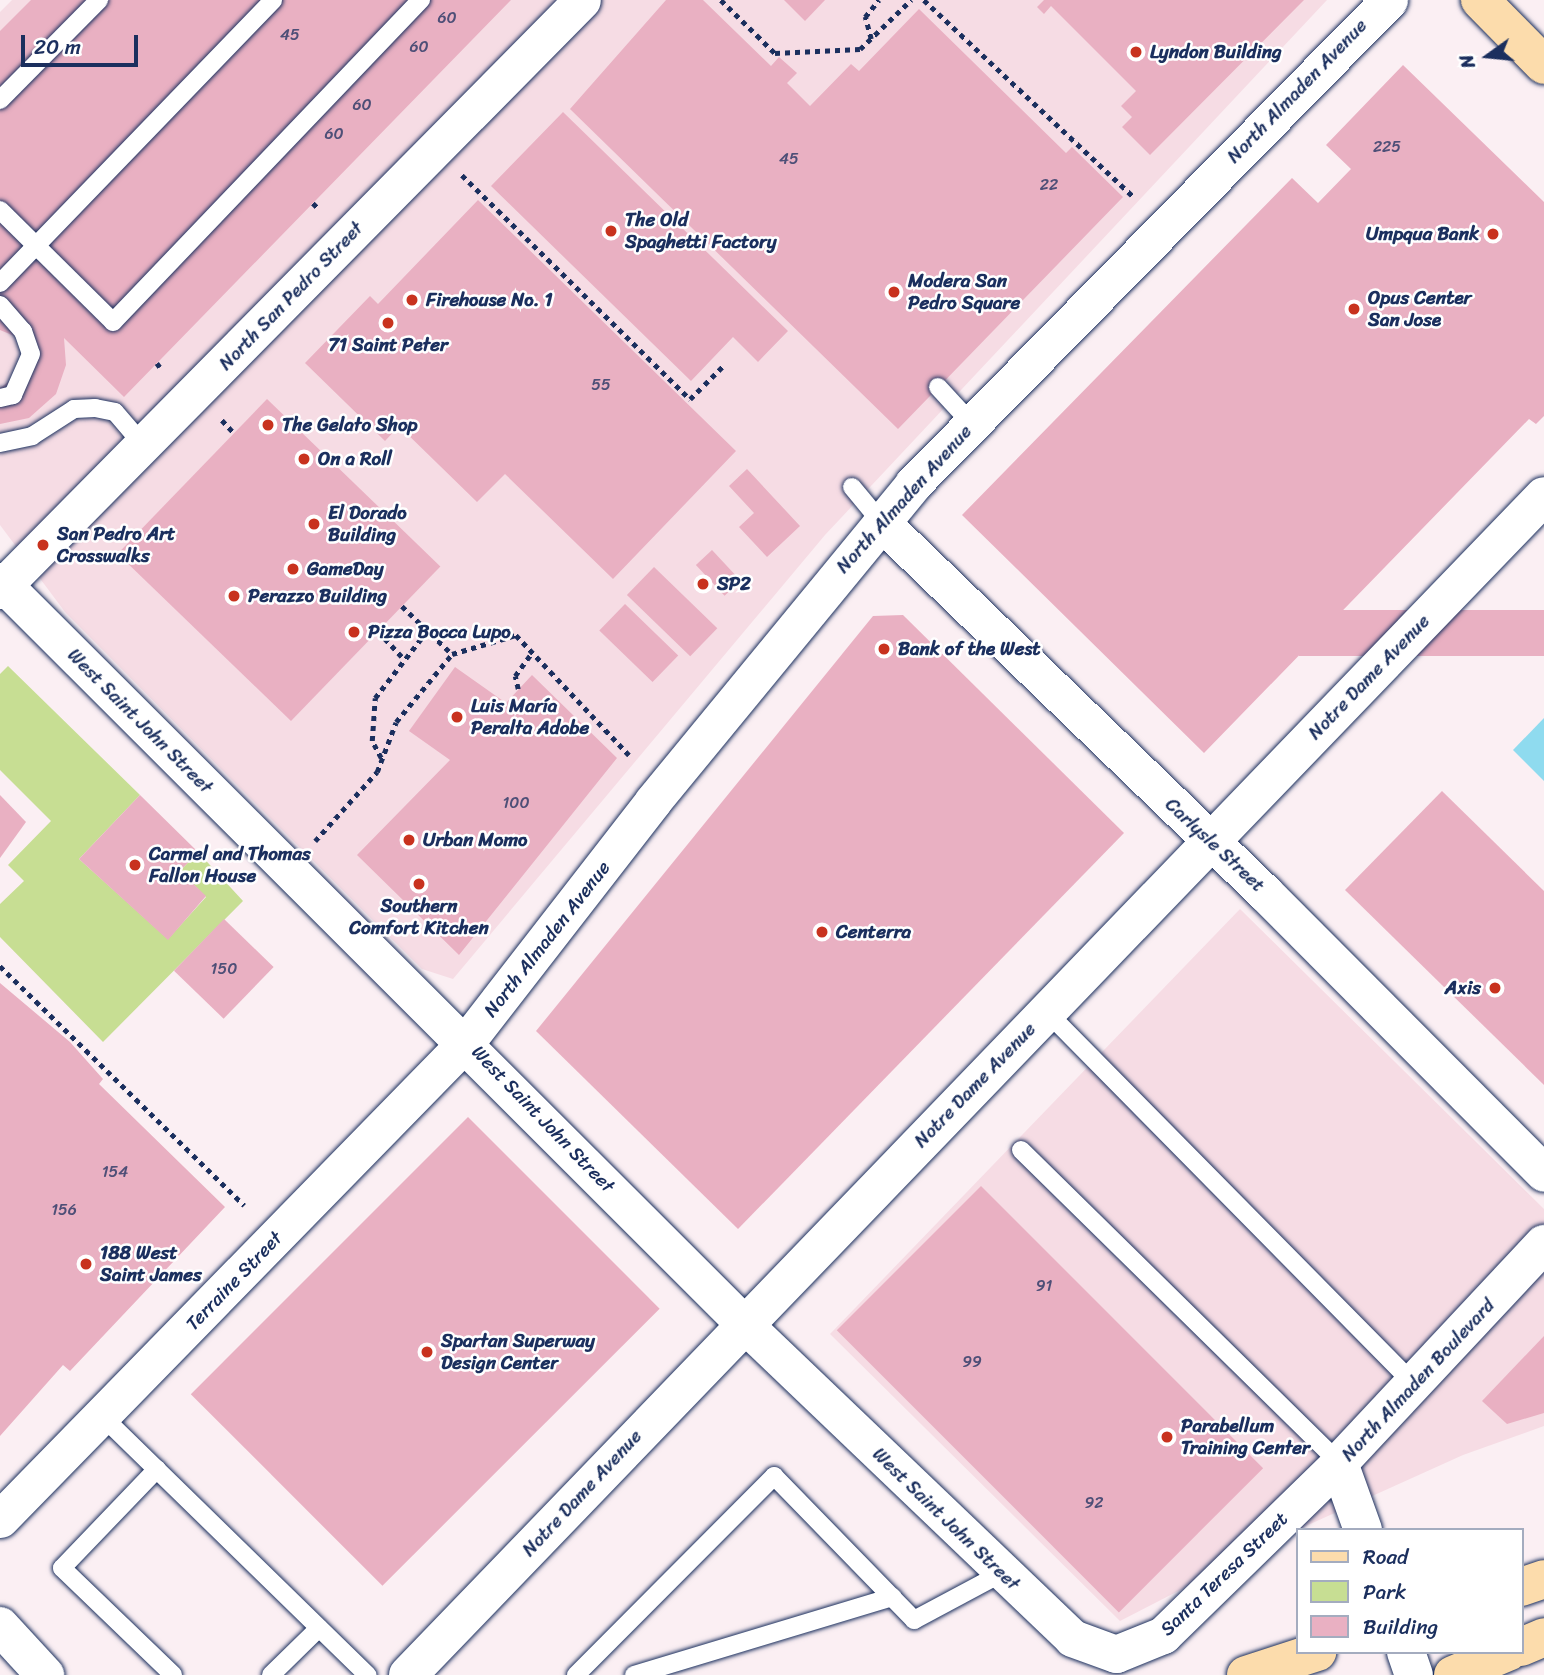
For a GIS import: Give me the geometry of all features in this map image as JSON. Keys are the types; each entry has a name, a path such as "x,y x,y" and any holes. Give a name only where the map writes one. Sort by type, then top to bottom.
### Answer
{"main road":[{"path":"1480,0 1544,65"},
{"name":"Notre Dame Avenue","path":"408,1675 1544,496"},
{"name":"North Almaden Boulevard","path":"1362,1528 1339,1463 1544,1244"},
{"path":"1523,1586 1544,1579"},
{"path":"4,1634 46,1675"},
{"path":"1259,1671 1311,1654"},
{"path":"1407,1654 1414,1675"},
{"path":"1453,1675 1504,1654"}],"street":[{"name":"North San Pedro Street","path":"1,585 144,446 582,0"},
{"name":"North Almaden Avenue","path":"467,1041 881,523 972,424 1389,0"},
{"name":"Carlysle Street","path":"881,523 1211,842 1544,1172"},
{"name":"West Saint John Street","path":"1,585 467,1041 746,1326 1002,1573 1072,1638 1093,1650"},
{"name":"Terraine Street","path":"0,1519 467,1041"},
{"name":"Santa Teresa Street","path":"1093,1650 1116,1654 1163,1635 1339,1463"}],"lane":[{"path":"0,100 99,0"},
{"path":"1,282 273,0"},
{"path":"0,210 113,322 421,0"},
{"path":"0,305 23,331 31,354 13,395 0,398"},
{"path":"939,387 972,424"},
{"path":"0,443 32,436 74,409 95,408 115,412 144,446"},
{"path":"852,487 881,523"},
{"path":"1046,1011 1413,1383"},
{"path":"1021,1150 1339,1463"},
{"path":"102,1416 367,1675"},
{"path":"157,1469 62,1568 173,1675"},
{"path":"576,1675 774,1475 914,1620 1002,1573"},
{"path":"634,1675 892,1597"},
{"path":"271,1675 319,1628"}],"path":[{"path":"721,0 775,53 860,49 911,0"},
{"path":"871,39 865,17 879,0"},
{"path":"924,0 1133,196"},
{"path":"459,172 690,399 723,366"},
{"path":"222,420 234,433"},
{"path":"402,606 452,654"},
{"path":"378,631 402,657"},
{"path":"382,759 372,741 375,698 402,657 427,631"},
{"path":"312,844 382,759 396,722 452,654 516,635 531,654 629,755"},
{"path":"518,689 515,676 531,654"},
{"path":"0,966 244,1205"}],"shaded area":[{"path":"12,0 1327,0 825,535 453,979 422,969 236,784 65,612 0,525 0,12"},
{"path":"1240,909 1544,1209 1544,1426 1463,1455 1301,1528 1296,1528 1296,1531 1120,1621 830,1334"}],"green space":[{"path":"8,666 140,795 79,859 168,939 206,897 180,871 198,852 243,901 103,1042 0,937 0,904 24,881 8,865 51,821 0,770 0,674"}],"water":[{"path":"1544,718 1544,781 1513,750"}],"building":[{"path":"31,0 511,0 124,397 64,338 66,365 56,394 29,418 0,424 0,388 27,368 19,338 0,330 0,31"},
{"name":"Modera San Pedro Square","path":"666,0 703,0 771,66 779,57 797,73 787,83 810,106 851,64 859,71 919,9 1066,153 1072,147 1123,197 898,429 570,109"},
{"path":"784,0 825,0 805,21"},
{"path":"1044,0 1304,0 1150,155 1122,127 1132,117 1121,106 1136,91 1051,6 1044,14 1037,7"},
{"name":"Opus Center San Jose","path":"1403,65 1544,202 1544,416 1536,424 1529,419 1204,753 962,515 1292,178 1318,203 1351,169 1326,145"},
{"name":"The Old Spaghetti Factory","path":"563,112 788,331 758,362 733,337 691,381 491,186"},
{"path":"478,200 736,451 613,579 505,474 477,502 399,426 385,441 305,363 370,296 378,304"},
{"path":"267,399 440,566 291,721 118,554"},
{"path":"747,469 800,526 767,557 739,527 754,513 729,486"},
{"path":"712,550 741,581 725,596 696,565"},
{"path":"654,567 717,628 690,656 627,595"},
{"path":"625,604 678,655 653,682 599,631"},
{"path":"1299,610 1544,610 1544,656 1299,656"},
{"name":"Centerra","path":"903,615 1124,833 738,1229 536,1031 873,616"},
{"path":"455,667 506,703 532,675 617,758 459,955 357,855 450,760 409,731"},
{"name":"Axis","path":"1442,791 1544,891 1544,1085 1345,890"},
{"path":"0,795 26,822 0,858"},
{"name":"Carmel and Thomas Fallon House","path":"140,795 198,852 180,871 206,896 168,940 79,859"},
{"path":"224,919 274,967 224,1019 174,971"},
{"name":"188 West Saint James","path":"0,983 70,1042 103,1079 99,1084 225,1207 70,1371 63,1365 0,1436"},
{"name":"Spartan Superway Design Center","path":"468,1117 660,1309 382,1586 191,1394"},
{"path":"981,1186 1263,1468 1119,1612 837,1330"},
{"path":"1544,1336 1544,1413 1507,1424 1482,1401"}],"place":[{"name":"Lyndon Building","path":"1136,52"},
{"name":"The Old Spaghetti Factory","path":"611,231"},
{"name":"Umpqua Bank","path":"1493,234"},
{"name":"Modera San Pedro Square","path":"894,292"},
{"name":"Firehouse No. 1","path":"412,300"},
{"name":"Opus Center San Jose","path":"1354,309"},
{"name":"71 Saint Peter","path":"388,323"},
{"name":"The Gelato Shop","path":"268,425"},
{"name":"On a Roll","path":"304,459"},
{"name":"El Dorado Building","path":"314,524"},
{"name":"San Pedro Art Crosswalks","path":"43,545"},
{"name":"GameDay","path":"293,569"},
{"name":"SP2","path":"703,584"},
{"name":"Perazzo Building","path":"234,596"},
{"name":"Pizza Bocca Lupo","path":"354,632"},
{"name":"Bank of the West","path":"884,649"},
{"name":"Luis María Peralta Adobe","path":"457,717"},
{"name":"Urban Momo","path":"409,840"},
{"name":"Carmel and Thomas Fallon House","path":"135,865"},
{"name":"Southern Comfort Kitchen","path":"419,884"},
{"name":"Centerra","path":"822,932"},
{"name":"Axis","path":"1495,988"},
{"name":"188 West Saint James","path":"86,1264"},
{"name":"Spartan Superway Design Center","path":"427,1352"},
{"name":"Parabellum Training Center","path":"1167,1437"}]}
